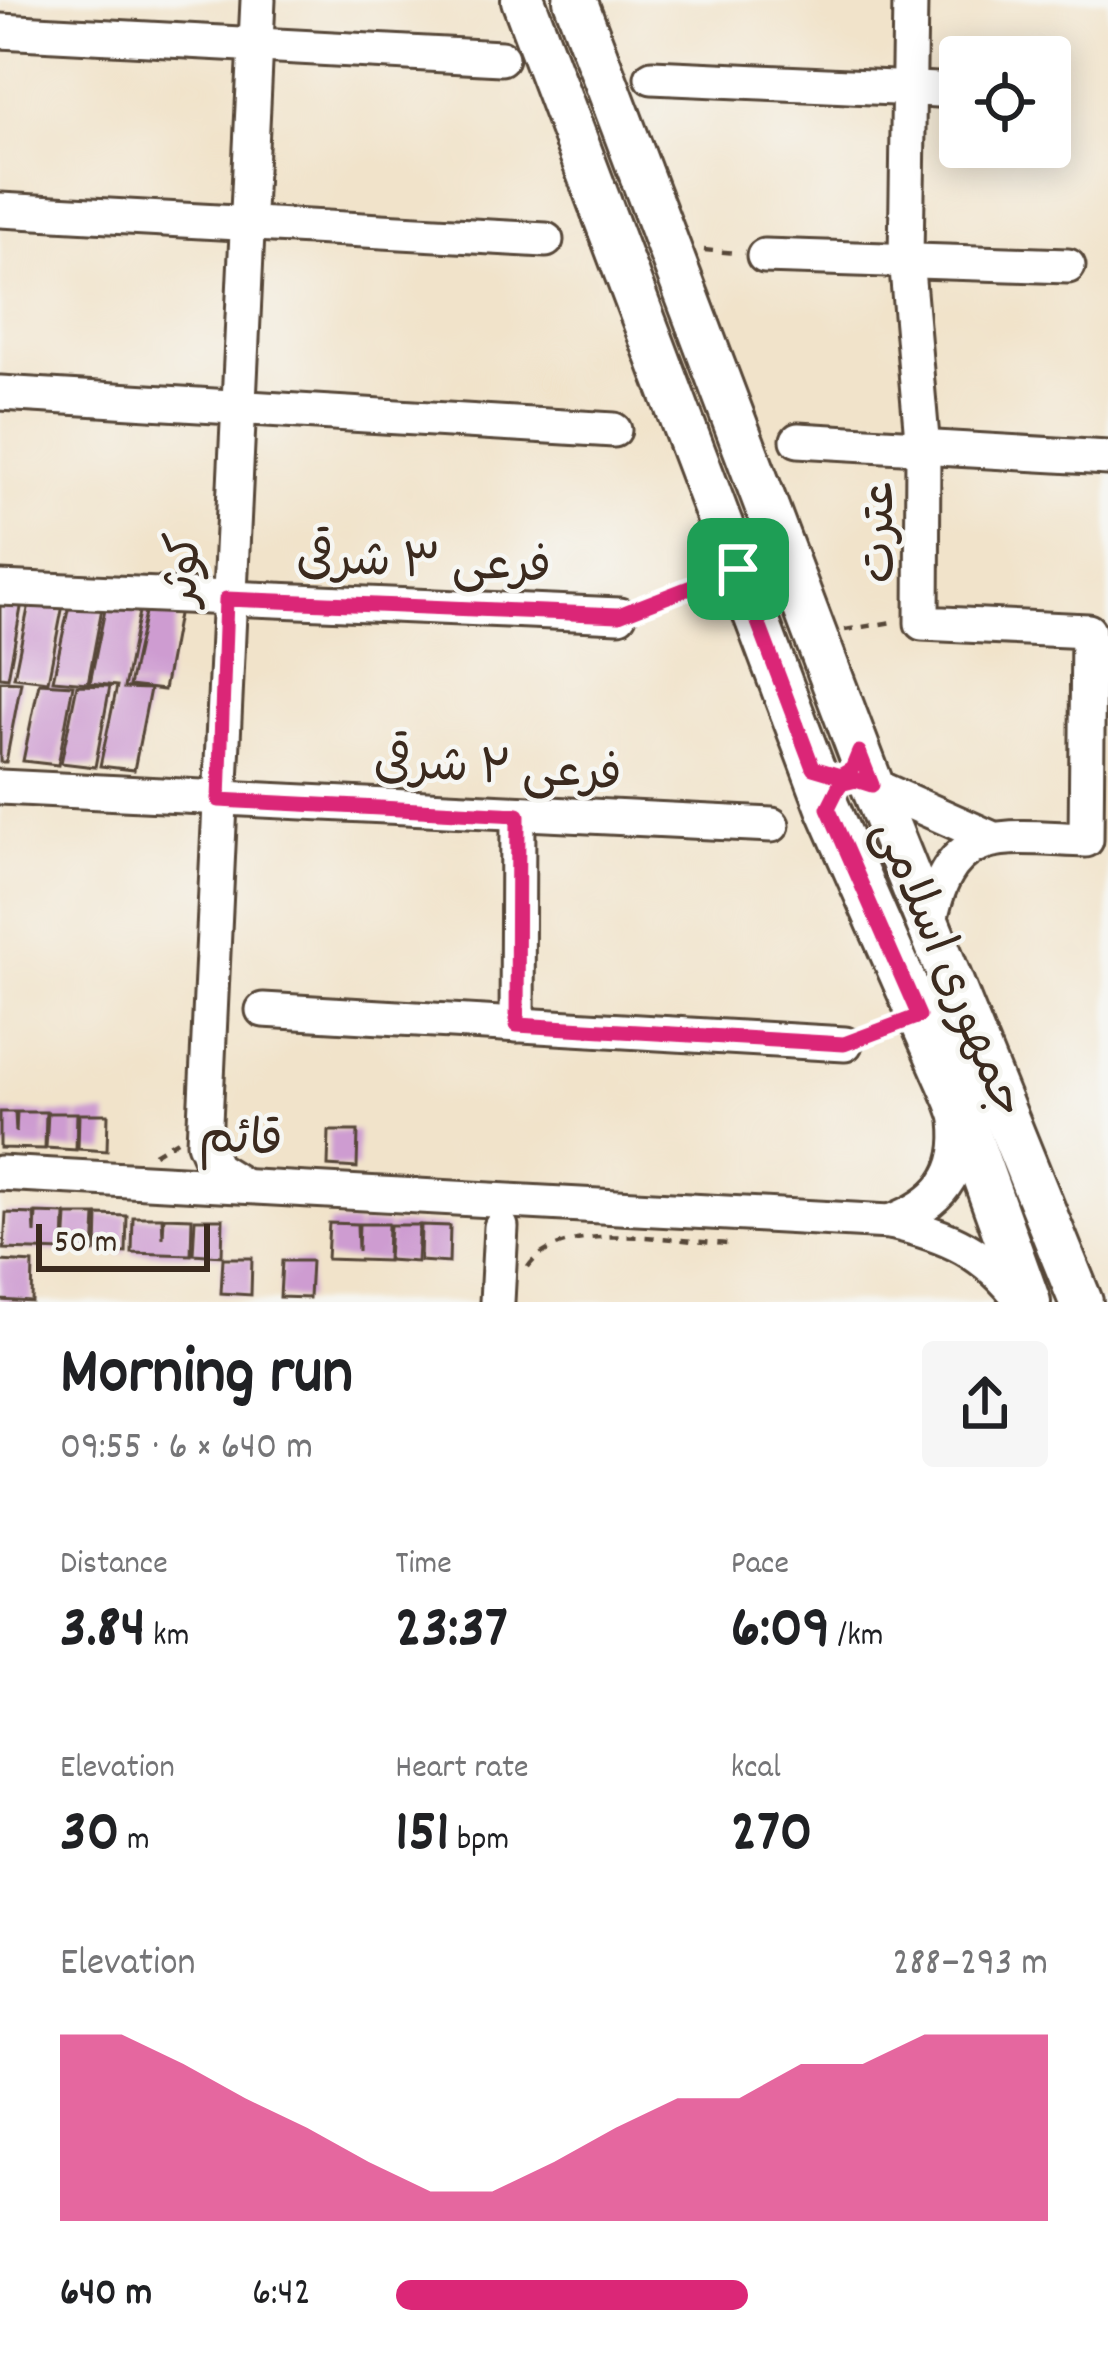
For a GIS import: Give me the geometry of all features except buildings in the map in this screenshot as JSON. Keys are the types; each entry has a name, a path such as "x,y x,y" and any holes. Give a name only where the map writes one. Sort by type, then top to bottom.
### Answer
{"main road":[{"name":"جمهوری اسلامی","path":"523,0 828,808 956,1099 1026,1302"},
{"name":"جمهوری اسلامی","path":"575,0 866,768 1082,1302"},
{"path":"813,768 840,776 866,768"},
{"path":"828,808 840,784 856,780 866,768"}],"street":[{"name":"کوثر","path":"204,1143 226,599 258,0"},
{"name":"عترت","path":"910,0 905,87 906,258 923,450 922,622 1098,631 1097,841 988,837"},
{"path":"0,31 501,58"},
{"path":"652,76 939,89"},
{"path":"0,210 546,240"},
{"path":"764,256 1067,266"},
{"path":"0,394 614,430"},
{"path":"797,440 1108,458"},
{"name":"فرعی ۳ شرقی","path":"0,588 619,615"},
{"path":"866,768 988,837 956,859 936,885 929,927"},
{"name":"فرعی ۲ شرقی","path":"0,787 772,825"},
{"path":"517,1025 518,815"},
{"path":"263,1010 844,1044"},
{"path":"890,1222 935,1200 948,1184 960,1138 956,1099"},
{"path":"156,1179 188,1166 204,1143"},
{"path":"204,1143 215,1168 239,1183"},
{"name":"قائم","path":"0,1173 533,1199"},
{"path":"478,1197 501,1227 497,1302"},
{"path":"501,1227 533,1199 890,1222 934,1232 977,1251 1026,1302"}],"path":[{"path":"670,247 764,256"},
{"path":"619,615 738,569"},
{"path":"819,645 875,622 922,622"},
{"path":"524,1276 539,1252 577,1237 740,1244"}],"route":[{"path":"738,569 813,768 840,776 852,769 859,752 872,785 856,780 840,784 828,808 919,1016 844,1044 517,1025 518,815 219,800 226,599 619,615 738,569"}]}
